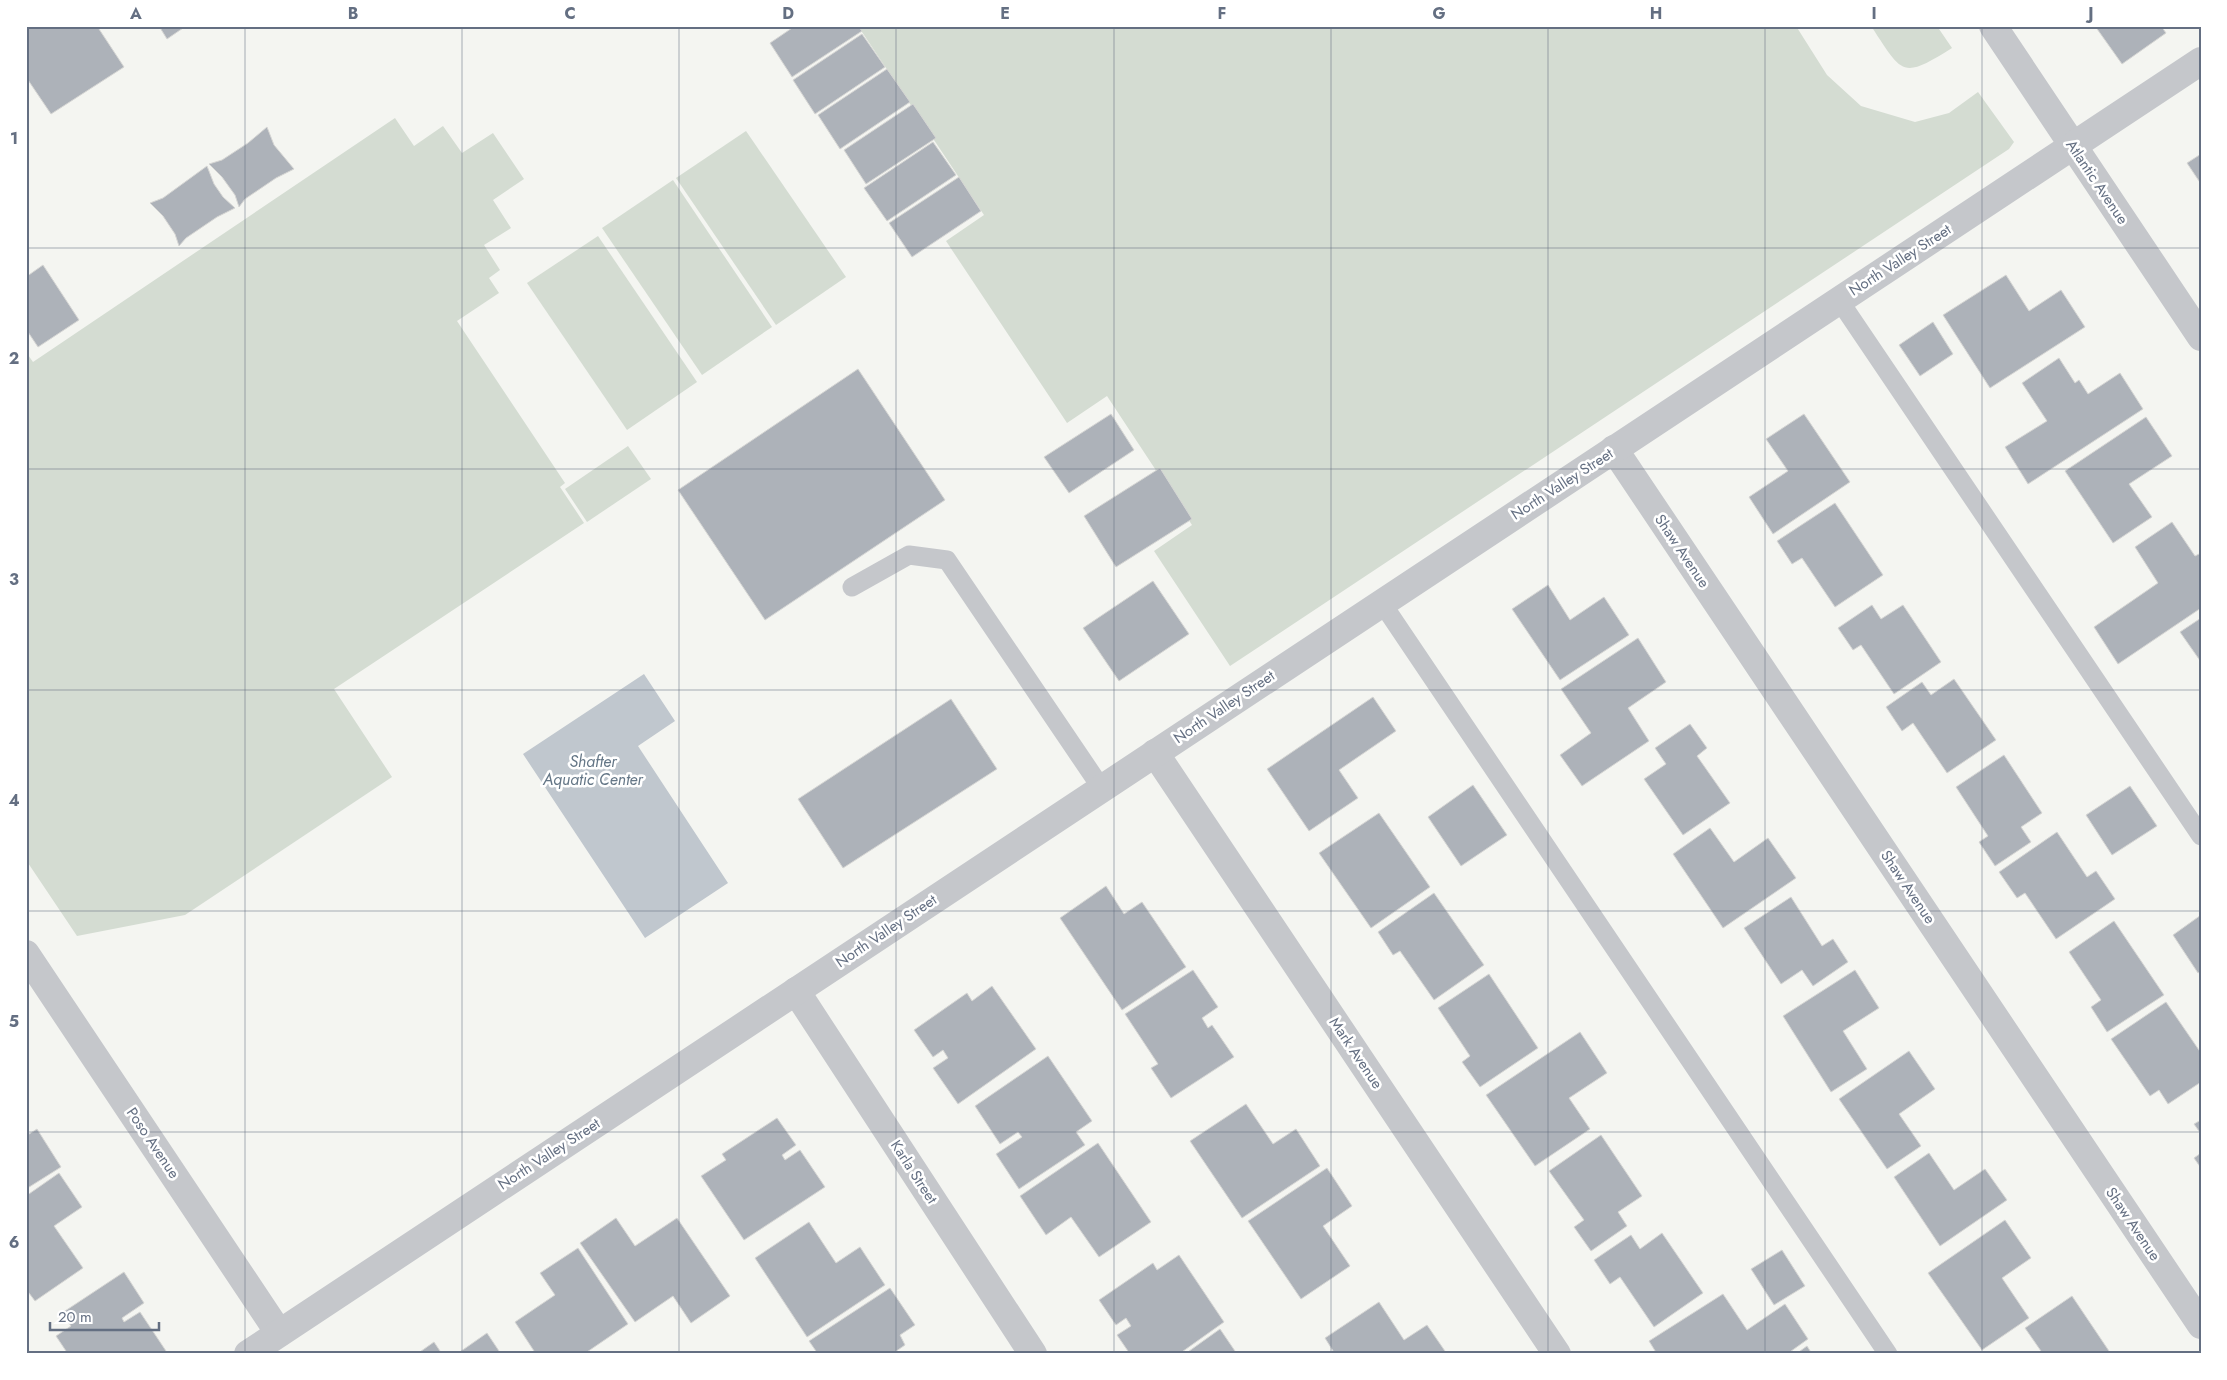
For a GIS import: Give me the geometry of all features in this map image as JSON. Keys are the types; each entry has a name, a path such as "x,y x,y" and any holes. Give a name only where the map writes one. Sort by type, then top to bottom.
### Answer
{"street":[{"name":"Atlantic Avenue","path":"1993,26 2201,338"},
{"name":"North Valley Street","path":"248,1354 2201,61"},
{"name":"Shaw Avenue","path":"1614,449 2201,1325"},
{"name":"Mark Avenue","path":"1155,753 1557,1354"},
{"name":"Poso Avenue","path":"26,954 279,1333"},
{"name":"Karla Street","path":"796,991 1033,1354"}],"lane":[{"path":"1840,300 2201,836"},
{"path":"852,587 909,555 947,560 1102,788"},
{"path":"1382,603 1888,1354"}],"shaded area":[{"path":"858,26 1796,26 1827,75 1861,106 1915,122 1949,113 1978,92 2014,142 2009,149 1230,666 1154,551 1192,525 1107,396 1067,423 946,241 984,215"},
{"path":"1871,26 1942,26 1939,29 1952,48 1922,65 1912,68 1904,67 1890,54"},
{"path":"395,118 414,146 443,126 462,153 493,133 524,179 493,200 511,228 484,245 500,270 489,278 499,293 457,321 565,483 560,487 584,523 334,689 392,777 185,915 77,936 26,860 26,352 33,362"},
{"path":"746,131 846,277 776,325 676,178"},
{"path":"673,180 772,327 702,375 602,228"},
{"path":"598,236 697,382 627,430 527,283"},
{"path":"628,446 651,479 587,522 565,489"}],"water":[{"name":"Shafter Aquatic Center","path":"644,674 675,721 638,746 728,883 645,938 523,754"}],"building":[{"path":"26,26 97,26 124,67 51,114 26,77"},
{"path":"159,26 186,26 167,39"},
{"path":"795,26 858,26 862,31 792,77 770,43"},
{"path":"2095,26 2161,26 2166,33 2122,64"},
{"path":"862,34 885,67 815,114 793,80"},
{"path":"887,69 910,102 840,149 818,115"},
{"path":"913,104 936,138 866,184 844,150"},
{"path":"267,127 274,145 294,169 276,178 245,199 239,207 235,195 222,177 209,164 222,160 248,143"},
{"path":"933,142 956,175 887,221 864,188"},
{"path":"2201,154 2201,184 2187,163"},
{"path":"207,166 214,184 223,197 235,208 217,217 186,238 179,246 175,234 163,216 150,203 163,198"},
{"path":"959,177 981,211 912,257 889,223"},
{"path":"43,265 79,320 38,347 26,329 26,277"},
{"path":"2006,275 2029,311 2061,290 2085,327 1990,388 1943,315"},
{"path":"1933,322 1953,354 1920,376 1899,345"},
{"path":"2059,358 2075,383 2079,380 2088,394 2120,373 2143,409 2028,484 2005,447 2047,421 2022,383"},
{"path":"858,369 945,500 765,620 678,490"},
{"path":"1111,414 1134,450 1069,493 1044,457"},
{"path":"1804,414 1850,482 1773,534 1749,497 1788,471 1766,439"},
{"path":"2146,417 2172,456 2129,484 2152,517 2113,543 2065,471"},
{"path":"1160,468 1192,519 1116,567 1084,516"},
{"path":"1835,503 1883,575 1835,607 1802,558 1792,564 1777,541"},
{"path":"2172,522 2195,556 2201,553 2201,608 2118,664 2094,627 2158,583 2135,547"},
{"path":"1153,581 1189,634 1119,681 1083,628"},
{"path":"1548,585 1570,620 1604,597 1629,635 1560,680 1512,609"},
{"path":"1872,605 1881,619 1903,605 1941,662 1894,694 1861,645 1853,650 1838,628"},
{"path":"2201,618 2201,662 2180,632"},
{"path":"1638,638 1666,682 1628,708 1649,741 1582,786 1560,755 1591,733 1561,689"},
{"path":"1954,679 1996,740 1947,773 1913,723 1902,731 1886,707 1922,682 1931,695"},
{"path":"1373,697 1396,731 1339,770 1358,798 1309,831 1267,769"},
{"path":"951,699 997,769 843,868 798,799"},
{"path":"1690,724 1707,748 1697,756 1730,803 1683,835 1644,779 1666,764 1655,748"},
{"path":"2004,755 2042,813 2021,827 2031,842 1995,866 1979,842 1988,836 1956,787"},
{"path":"1473,785 1507,835 1461,866 1428,817"},
{"path":"2130,786 2157,826 2112,855 2086,815"},
{"path":"1379,813 1430,887 1371,928 1319,853"},
{"path":"1710,828 1734,862 1768,838 1796,878 1723,928 1673,854"},
{"path":"2057,832 2087,877 2096,871 2115,899 2056,939 2025,893 2017,898 1999,872"},
{"path":"1106,886 1124,914 1142,902 1186,967 1122,1010 1060,918"},
{"path":"1434,893 1484,965 1434,1000 1400,951 1393,955 1378,932"},
{"path":"1791,897 1822,946 1833,939 1848,962 1813,986 1802,970 1781,984 1744,928"},
{"path":"2201,915 2201,971 2198,973 2173,935"},
{"path":"2114,921 2164,995 2107,1032 2091,1007 2101,1000 2069,952"},
{"path":"1193,970 1218,1007 1202,1018 1208,1028 1212,1025 1234,1057 1171,1098 1151,1068 1158,1064 1125,1014"},
{"path":"1855,970 1879,1008 1843,1031 1867,1069 1831,1092 1783,1016"},
{"path":"1489,974 1538,1048 1480,1087 1462,1062 1470,1056 1438,1008"},
{"path":"992,986 1036,1049 958,1104 933,1068 948,1058 943,1050 933,1057 914,1030 967,993 972,1001"},
{"path":"2166,1002 2201,1053 2201,1082 2168,1104 2159,1090 2150,1096 2111,1039"},
{"path":"1580,1032 1607,1073 1569,1098 1590,1129 1535,1166 1486,1095"},
{"path":"1909,1051 1935,1089 1899,1114 1921,1146 1887,1169 1839,1099"},
{"path":"1048,1056 1092,1121 1076,1132 1085,1145 1019,1189 996,1154 1022,1137 1018,1132 1000,1144 975,1106"},
{"path":"1246,1104 1273,1144 1296,1129 1320,1166 1242,1218 1190,1141"},
{"path":"777,1118 796,1145 782,1155 785,1160 800,1150 825,1187 744,1240 701,1176 726,1160 722,1154"},
{"path":"2201,1120 2201,1134 2194,1124"},
{"path":"37,1129 61,1167 26,1189 26,1136"},
{"path":"1601,1135 1642,1196 1618,1212 1627,1226 1591,1251 1574,1227 1584,1220 1549,1171"},
{"path":"1098,1143 1151,1222 1099,1257 1071,1217 1046,1235 1020,1196"},
{"path":"1929,1153 1954,1190 1985,1169 2007,1200 1940,1246 1894,1177"},
{"path":"2201,1153 2201,1168 2194,1158"},
{"path":"1327,1168 1352,1206 1323,1226 1350,1266 1301,1299 1248,1221"},
{"path":"59,1173 82,1207 54,1226 83,1268 35,1301 26,1289 26,1196"},
{"path":"616,1218 635,1246 677,1218 730,1296 691,1323 673,1296 635,1322 580,1243"},
{"path":"2005,1220 2031,1258 2002,1278 2029,1318 1982,1350 1928,1273"},
{"path":"809,1222 836,1263 860,1247 885,1285 807,1337 755,1258"},
{"path":"1662,1233 1703,1293 1654,1327 1620,1277 1610,1284 1594,1260 1631,1235 1640,1249"},
{"path":"578,1248 628,1324 584,1354 536,1354 515,1322 555,1295 540,1273"},
{"path":"1782,1250 1805,1286 1774,1305 1751,1269"},
{"path":"1179,1255 1224,1322 1179,1354 1130,1354 1117,1335 1131,1326 1126,1318 1116,1325 1099,1300 1153,1263 1157,1270"},
{"path":"124,1272 144,1303 122,1318 124,1322 140,1312 166,1351 162,1354 68,1354 56,1336 71,1326 62,1313"},
{"path":"890,1288 915,1325 900,1335 905,1345 892,1354 818,1354 809,1341"},
{"path":"1723,1294 1747,1330 1785,1304 1808,1339 1787,1354 1657,1354 1649,1341"},
{"path":"2072,1296 2111,1354 2043,1354 2025,1328"},
{"path":"1379,1302 1404,1340 1427,1325 1447,1354 1335,1354 1325,1338"},
{"path":"1220,1329 1237,1354 1185,1354"},
{"path":"487,1333 501,1354 457,1354"},
{"path":"434,1342 442,1354 417,1354"},
{"path":"1807,1346 1812,1354 1796,1354"}]}
